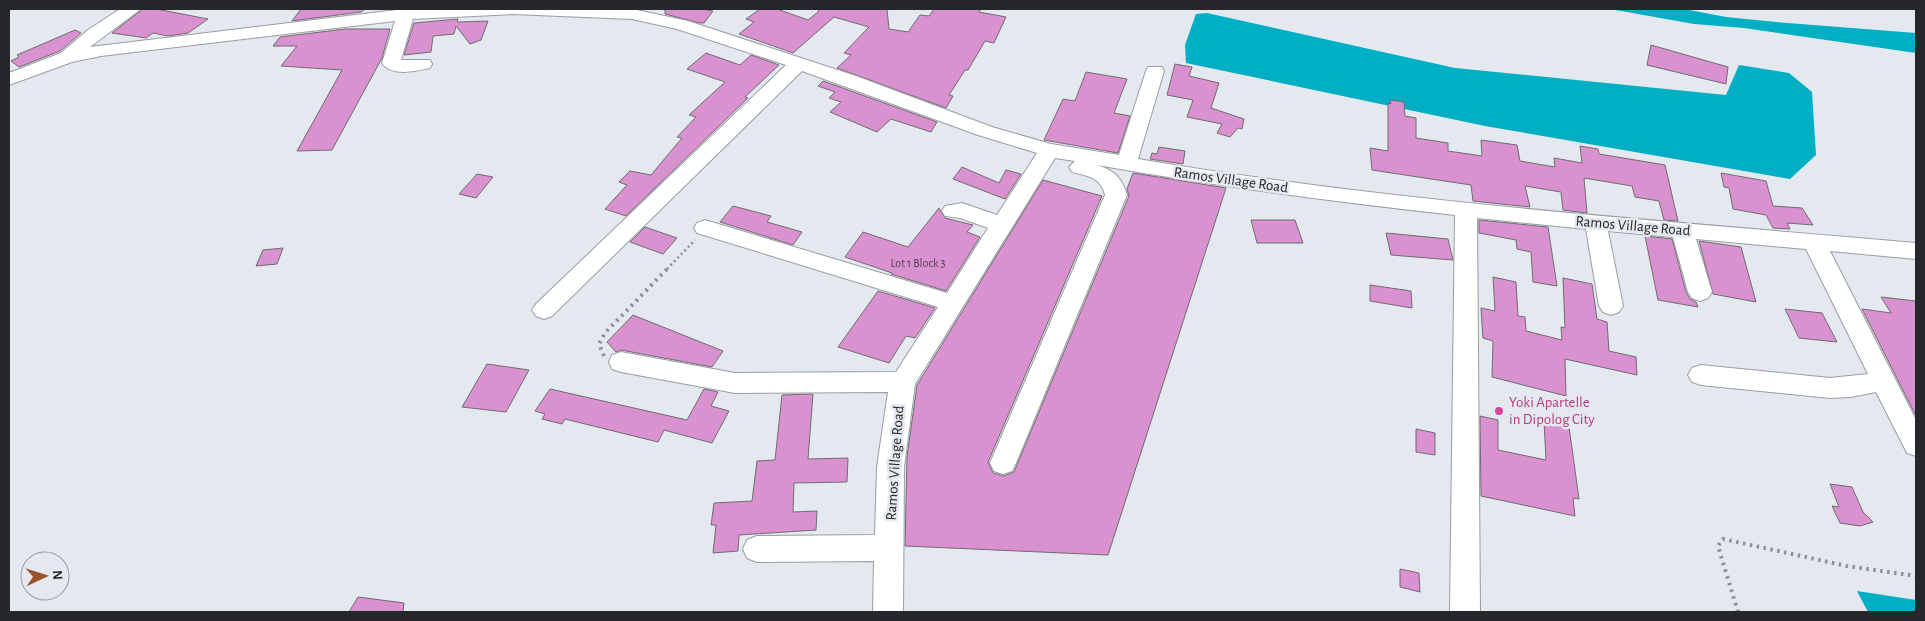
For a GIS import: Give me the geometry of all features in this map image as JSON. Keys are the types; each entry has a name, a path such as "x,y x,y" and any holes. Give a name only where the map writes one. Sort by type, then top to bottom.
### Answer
{"street":[{"path":"67,57 83,43 132,9"},
{"path":"9,78 67,57 115,48 406,14 513,9 632,14 682,25 798,64 986,131 1046,155 1101,173 1114,183 1116,195 1002,462"},
{"path":"406,14 391,63 397,66 423,64"},
{"path":"544,310 798,64"},
{"path":"1126,165 1155,71"},
{"name":"Ramos Village Road","path":"888,612 893,449 897,407 903,382 1046,155 1241,183 1466,211 1916,251"},
{"path":"953,211 962,210 1002,225"},
{"path":"1465,612 1466,211"},
{"path":"1596,224 1611,306"},
{"path":"705,228 952,303"},
{"path":"1682,231 1700,292"},
{"path":"1814,242 1916,445"},
{"path":"621,362 734,383 903,382"},
{"path":"1700,375 1830,388 1851,387 1884,380"},
{"path":"757,549 890,548"}],"path":[{"path":"621,362 603,355 599,351 601,339 705,228"},
{"path":"1738,612 1718,546 1722,539 1847,566 1916,576"}],"water":[{"path":"1610,9 1684,9 1726,17 1916,33 1916,53 1744,28 1694,24"},
{"path":"1207,13 1455,68 1726,95 1739,65 1789,73 1812,92 1816,155 1790,179 1485,126 1186,63 1185,45 1196,14"},
{"path":"1857,591 1916,600 1916,612 1868,612"}],"building":[{"path":"143,9 156,9 208,19 188,33 168,36 153,33 146,38 112,33"},
{"path":"301,9 365,9 361,12 292,21"},
{"path":"665,9 713,11 704,23 700,23 665,14"},
{"path":"760,9 777,9 808,20 819,9 887,9 889,29 908,32 920,15 929,16 934,9 981,9 979,12 1006,17 994,43 985,41 968,70 965,70 949,95 953,96 946,108 837,68 851,55 844,53 869,27 834,17 793,53 739,34 754,22 746,19"},
{"path":"458,19 457,22 488,21 481,40 470,44 456,26 454,34 433,36 431,52 404,55 414,23"},
{"path":"345,29 390,29 382,58 332,150 297,151 342,70 281,66 297,46 273,46 280,37"},
{"path":"75,30 81,33 60,51 19,67 11,61 19,57 17,55"},
{"path":"1651,45 1728,67 1726,84 1647,65"},
{"path":"706,53 740,65 751,55 779,65 745,97 748,98 626,216 605,209 627,185 619,182 630,171 651,175 682,138 677,137 696,117 689,115 725,82 687,69"},
{"path":"1175,64 1192,67 1189,76 1219,83 1211,108 1244,119 1242,129 1238,128 1230,137 1217,133 1222,124 1187,117 1193,100 1167,95"},
{"path":"1086,72 1127,79 1114,113 1130,116 1118,153 1044,140 1063,99 1075,101"},
{"path":"823,81 937,122 931,132 891,119 877,132 830,112 841,102 829,98 835,92 818,86"},
{"path":"1390,100 1404,102 1405,116 1416,118 1416,138 1448,143 1448,151 1482,156 1481,140 1517,145 1520,161 1555,167 1554,158 1582,163 1580,146 1598,149 1599,154 1665,165 1678,221 1664,220 1659,201 1635,197 1632,186 1584,178 1587,213 1563,210 1561,192 1525,186 1530,207 1473,201 1471,185 1372,170 1370,148 1388,151 1388,103 1391,104"},
{"path":"1159,147 1185,151 1183,164 1150,159 1152,153 1157,154"},
{"path":"962,167 999,183 1006,170 1021,174 1005,199 953,179"},
{"path":"1133,173 1226,188 1108,555 905,546 907,457 917,385 1043,180 1102,196 988,462 993,473 1004,476 1014,472 1129,196 1127,189"},
{"path":"1721,173 1766,181 1773,206 1802,208 1813,225 1787,223 1790,229 1773,228 1766,215 1733,209 1729,188 1724,187"},
{"path":"477,174 493,177 476,198 459,194"},
{"path":"733,206 771,216 767,222 802,232 793,245 720,222"},
{"path":"939,208 945,218 973,225 967,232 980,237 946,291 845,257 863,232 908,247"},
{"path":"1251,220 1295,220 1303,243 1257,243"},
{"path":"1479,220 1548,227 1557,286 1533,282 1531,252 1517,249 1516,240 1479,233"},
{"path":"645,227 677,238 663,254 630,242"},
{"path":"1386,233 1448,239 1453,260 1391,255"},
{"path":"1645,236 1672,239 1686,292 1690,299 1696,302 1698,307 1658,300"},
{"path":"1699,241 1741,247 1756,302 1713,294"},
{"path":"283,248 277,264 256,266 263,250"},
{"path":"1493,277 1516,282 1518,316 1525,317 1526,331 1562,340 1561,327 1565,328 1563,278 1592,284 1597,319 1607,322 1609,351 1636,357 1637,375 1565,359 1566,396 1492,377 1493,341 1483,338 1481,308 1495,311"},
{"path":"1370,285 1411,291 1412,308 1370,301"},
{"path":"878,291 935,308 915,338 906,336 889,363 838,347"},
{"path":"1881,297 1916,301 1916,416 1862,309 1891,313"},
{"path":"1785,309 1822,313 1837,342 1799,338"},
{"path":"633,315 723,351 712,367 621,350 616,352 607,342"},
{"path":"487,364 529,370 506,412 462,407"},
{"path":"550,389 687,420 704,389 718,392 711,406 729,411 712,443 664,430 658,442 565,419 562,424 542,419 545,414 535,411"},
{"path":"813,394 808,459 848,458 847,482 794,483 793,512 817,511 816,530 739,535 738,551 713,553 716,525 711,525 714,503 752,501 757,461 775,460 782,395"},
{"path":"1480,416 1498,420 1498,450 1546,460 1544,421 1569,427 1579,499 1573,498 1575,516 1481,496"},
{"path":"1416,429 1435,433 1435,455 1416,452"},
{"path":"1830,484 1852,487 1863,512 1873,522 1860,526 1840,523 1832,506 1839,507"},
{"path":"1400,569 1419,573 1420,592 1400,587"},
{"path":"358,597 404,603 403,612 349,612"}],"place":[{"name":"Yoki Apartelle in Dipolog City","path":"1499,411"}]}
